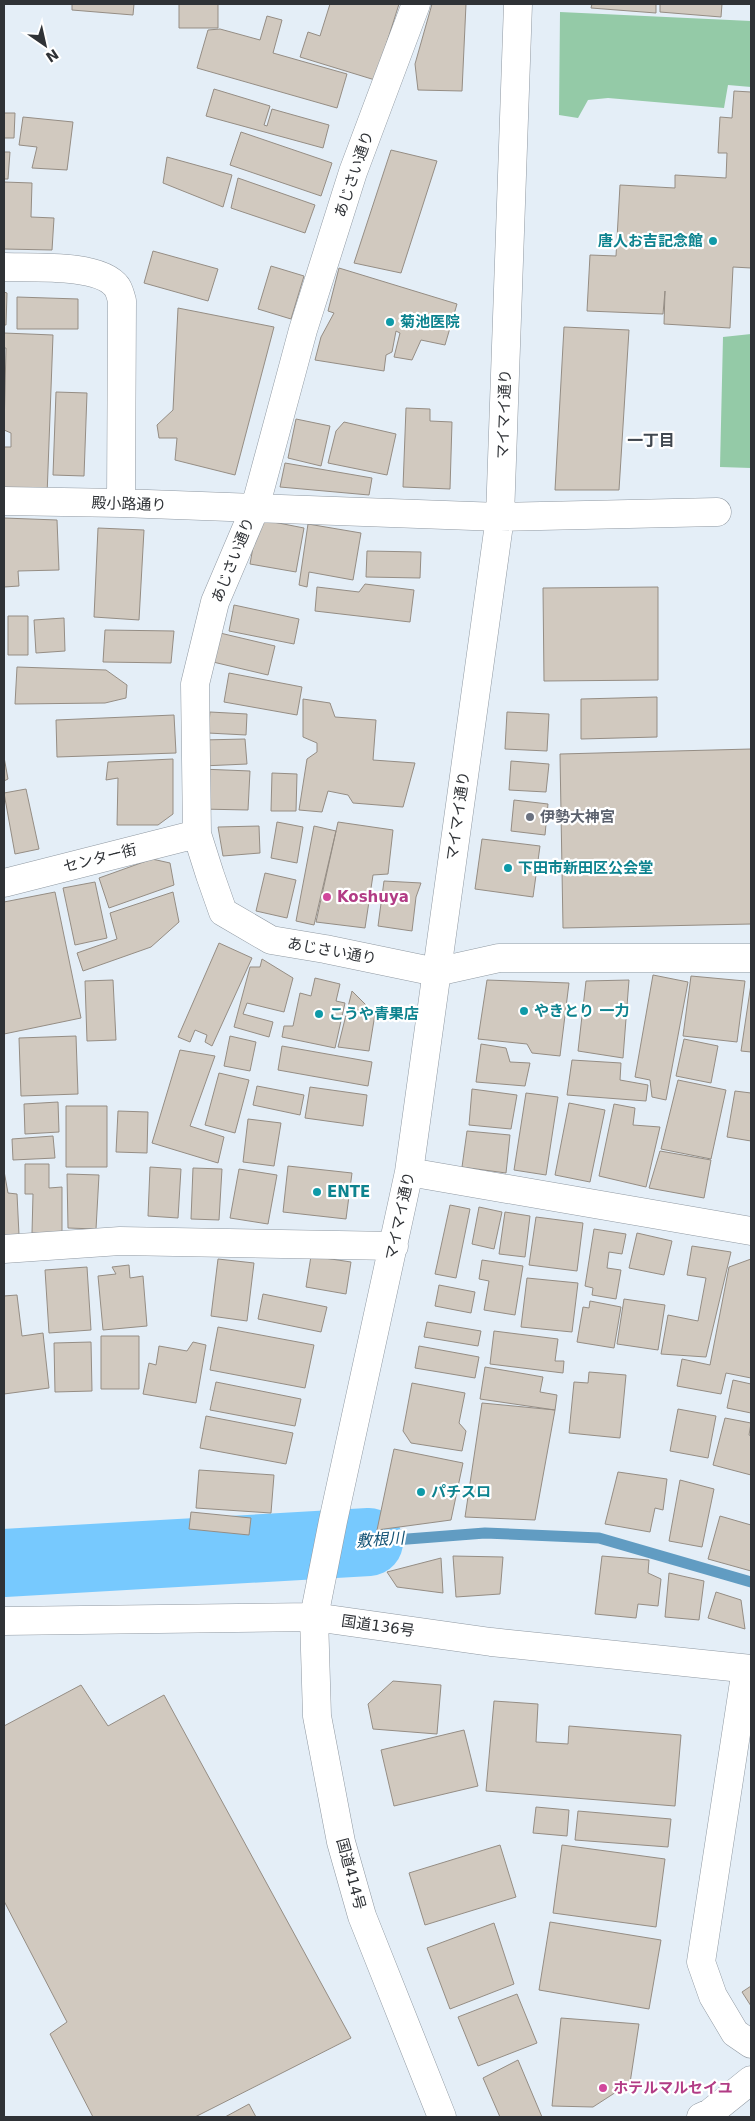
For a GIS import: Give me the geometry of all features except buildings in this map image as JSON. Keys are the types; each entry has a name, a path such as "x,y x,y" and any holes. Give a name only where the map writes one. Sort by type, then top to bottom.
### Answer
{"main road":[{"name":"あじさい通り","path":"416,4 353,172 309,311 255,508 215,602 195,684 196,834 223,912 271,940 436,972"},
{"name":"マイマイ通り","path":"314,1617 332,1521 409,1172 500,517 518,4"},
{"path":"4,267 81,270 105,278 116,286 122,301 121,503"},
{"name":"殿小路通り","path":"4,502 121,503 500,517 717,512"},
{"name":"センター街","path":"4,883 196,834"},
{"path":"436,972 500,958 751,958"},
{"path":"409,1172 751,1231"},
{"path":"4,1249 120,1241 394,1246"},
{"name":"国道136号","path":"4,1621 314,1617 491,1642 749,1669"},
{"name":"国道414号","path":"314,1617 317,1716 341,1842 362,1916 442,2117"},
{"path":"749,1669 701,1962 713,1996 734,2033 751,2044"},
{"path":"701,2117 710,2113 751,2080"}],"green space":[{"path":"560,12 751,21 751,87 728,85 724,108 608,98 588,100 578,118 559,115"},
{"path":"751,334 751,468 720,467 723,337"}],"waterway":[{"name":"敷根川","path":"369,1542 485,1533 599,1538 751,1582"},
{"name":"敷根川","path":"4,1563 369,1542"}],"place":[{"name":"唐人お吉記念館","path":"713,241"},
{"name":"菊池医院","path":"390,322"},
{"name":"伊勢大神宮","path":"530,817"},
{"name":"下田市新田区公会堂","path":"508,868"},
{"name":"Koshuya","path":"327,897"},
{"name":"やきとり 一力","path":"524,1011"},
{"name":"こうや青果店","path":"319,1014"},
{"name":"ENTE","path":"317,1192"},
{"name":"パチスロ","path":"421,1492"},
{"name":"ホテルマルセイユ","path":"603,2088"}],"district":[{"name":"一丁目","path":"651,440"}]}
